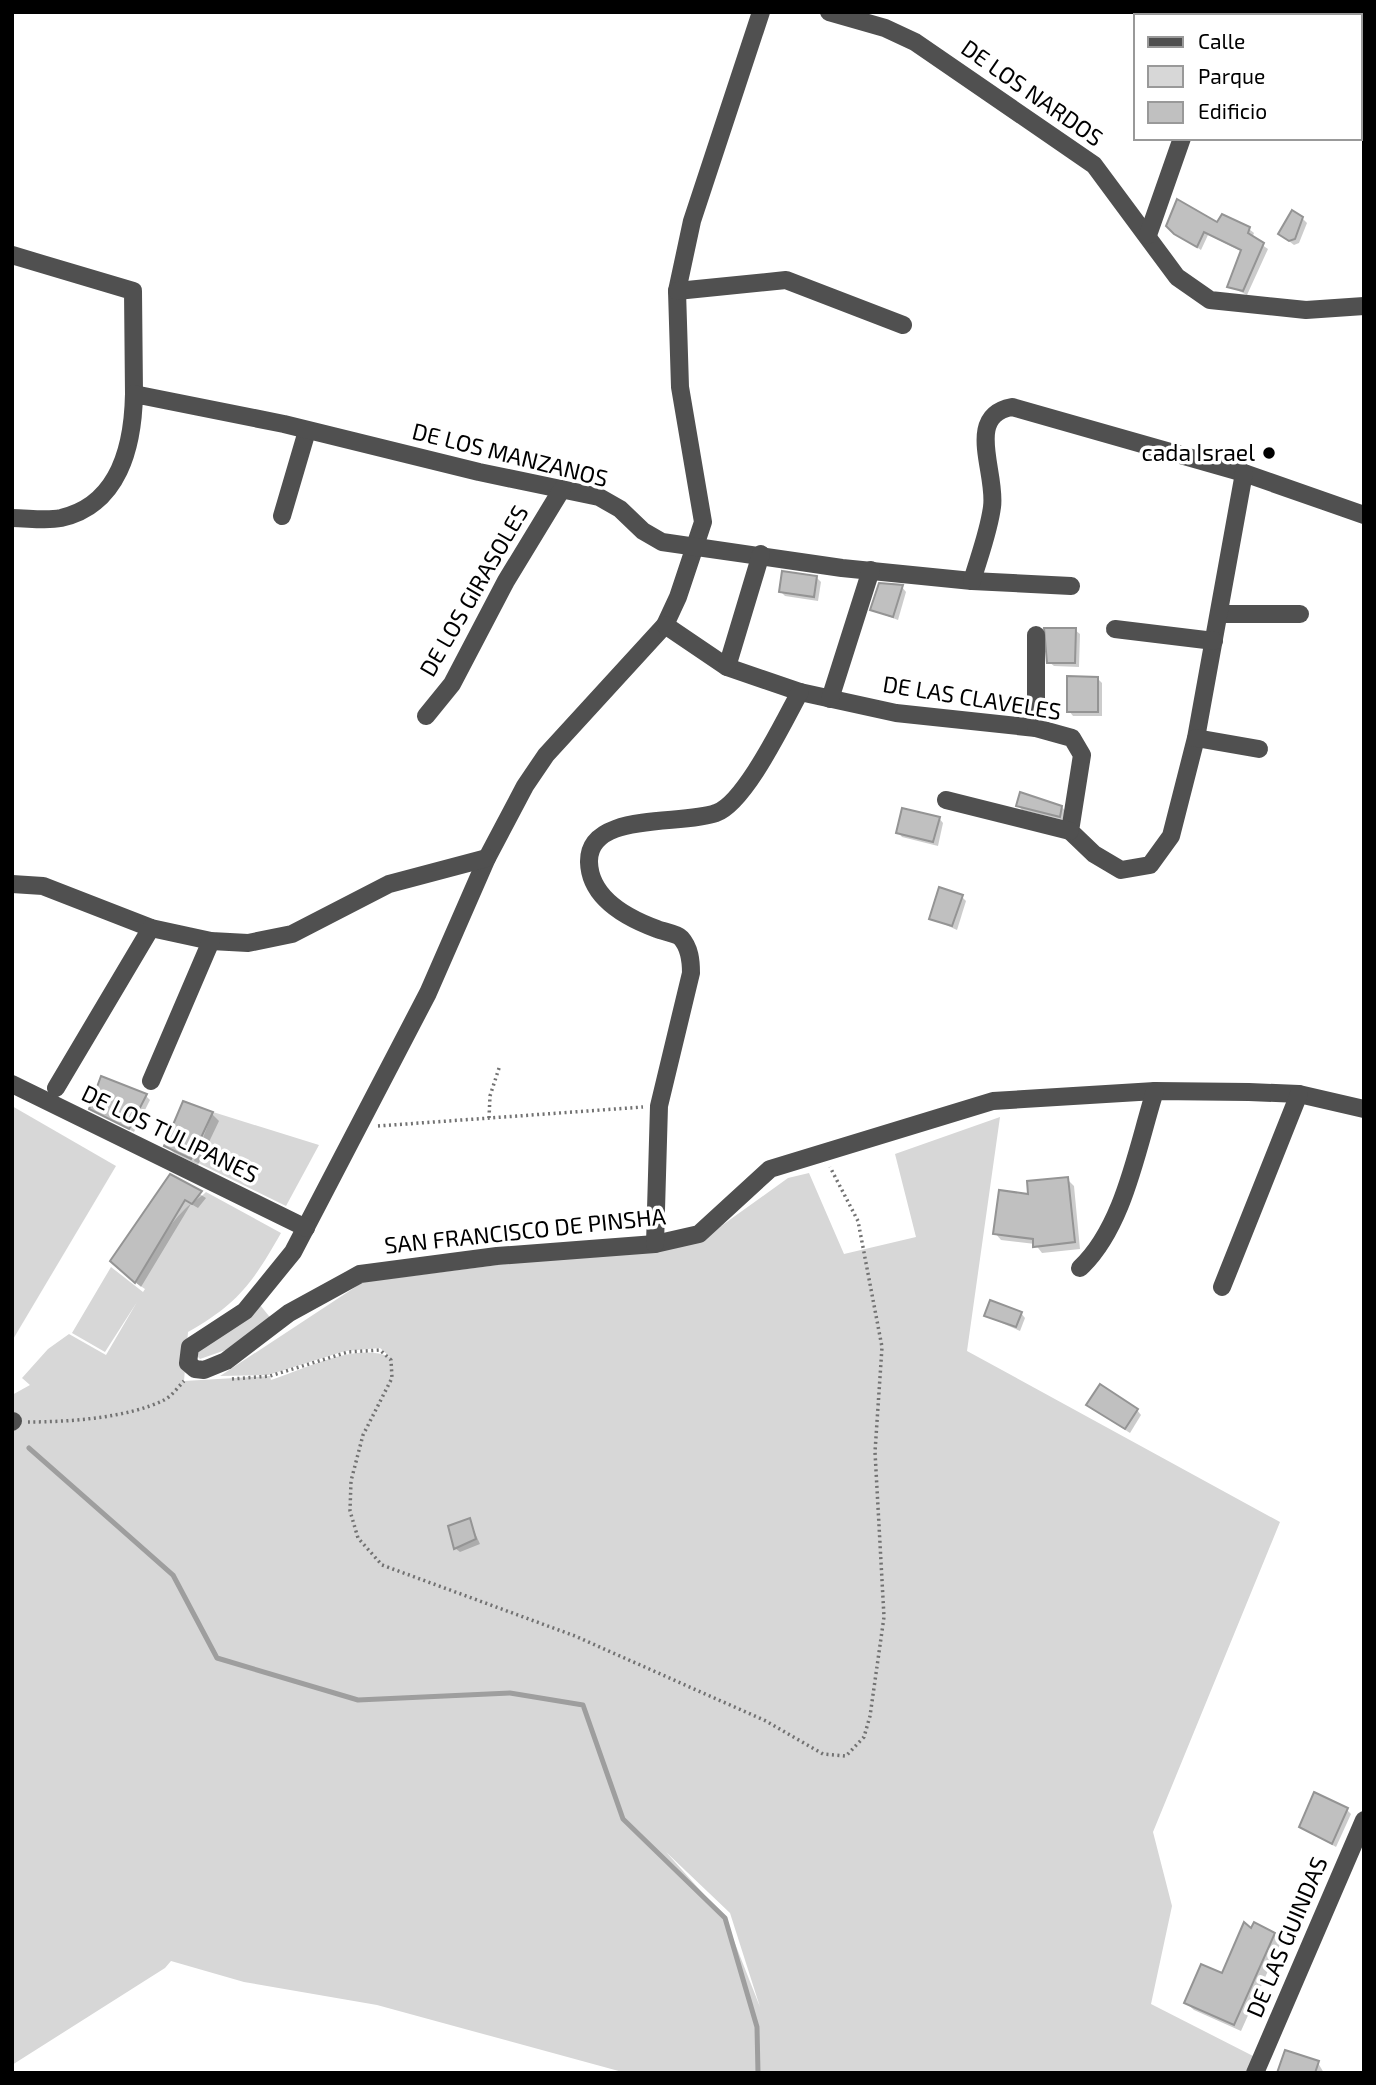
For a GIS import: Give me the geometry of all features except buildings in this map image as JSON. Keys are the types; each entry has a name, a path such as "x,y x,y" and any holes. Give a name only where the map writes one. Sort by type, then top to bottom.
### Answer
{"street":[{"path":"186,1372 190,1347 244,1311 277,1274 306,1228 428,993 506,820 546,755 665,625 678,597 703,522 680,387 677,291 692,221 761,12"},
{"name":"DE LOS NARDOS","path":"829,12 886,28 915,43 1094,165 1177,277 1210,300 1306,310 1364,306"},
{"path":"1148,235 1181,140"},
{"path":"12,255 130,289 136,294 134,429 116,478 103,498 89,509 59,518 12,518"},
{"path":"677,291 786,280 903,325"},
{"name":"DE LOS MANZANOS","path":"134,394 599,497 620,509 643,531 663,542 761,554 842,568 972,581 1071,586"},
{"path":"972,581 993,505 985,429 990,417 999,410 1025,409 1066,425 1244,473 1364,515"},
{"path":"282,516 307,431"},
{"path":"946,800 1070,831 1094,854 1121,870 1150,865 1171,836 1196,738 1244,473"},
{"name":"DE LOS GIRASOLES","path":"426,716 452,684 506,581 562,489"},
{"path":"727,667 761,554"},
{"path":"830,699 872,570"},
{"path":"1219,614 1300,614"},
{"name":"DE LAS CLAVELES","path":"665,625 727,667 800,692 897,713 1036,728 1072,738 1082,755 1070,831"},
{"path":"1115,629 1214,641"},
{"path":"1036,635 1036,728"},
{"path":"655,1244 659,1106 691,973 691,957 680,937 613,909 596,887 589,865 590,849 595,839 610,829 698,818 720,812 751,779 800,692"},
{"path":"1196,738 1259,749"},
{"path":"12,884 43,886 151,928 211,941 248,943 292,934 389,884 487,858"},
{"path":"56,1088 151,928"},
{"path":"151,1081 211,941"},
{"name":"DE LOS TULIPANES","path":"12,1084 306,1228"},
{"path":"1080,1268 1105,1239 1118,1209 1155,1091"},
{"name":"SAN FRANCISCO DE PINSHA","path":"186,1372 204,1370 226,1361 289,1313 360,1273 497,1256 655,1244 699,1234 770,1169 993,1101 1155,1091 1299,1094 1364,1109"},
{"path":"1222,1287 1299,1094"},
{"name":"DE LAS GUINDAS","path":"1255,2073 1364,1820"}],"path":[{"path":"489,1118 490,1096 500,1065"},
{"path":"359,1127 659,1106"},
{"path":"221,1379 270,1376 348,1352 380,1350 391,1360 392,1378 363,1435 351,1480 350,1511 358,1538 382,1564 575,1636 766,1721 823,1754 846,1756 864,1737 870,1716 884,1618 875,1452 882,1347 858,1221 822,1153"},
{"path":"12,1422 64,1422 136,1409 166,1399 186,1372 197,1381"}],"green space":[{"path":"12,1106 116,1166 12,1341"},
{"path":"213,1112 319,1145 286,1206 194,1161"},
{"path":"1000,1117 967,1351 1280,1522 1153,1832 1172,1906 1151,2004 1255,2057 1257,2073 626,2073 377,2005 244,1982 171,1961 165,1968 12,2065 12,1395 30,1385 22,1378 48,1349 69,1334 106,1355 137,1302 105,1352 72,1333 111,1267 143,1292 145,1289 136,1283 158,1245 177,1217 206,1192 281,1233 243,1290 220,1311 188,1332 184,1381 270,1376 271,1380 346,1355 377,1353 390,1357 380,1348 345,1351 268,1375 220,1376 363,1282 703,1239 788,1178 809,1173 844,1254 916,1237 895,1154","holes":["666,1852 730,1913 760,2007 725,1918"]},
{"path":"260,1305 273,1321 240,1345 200,1359 195,1354"}],"waterway":[{"path":"29,1448 173,1575 217,1658 358,1700 510,1693 583,1705 623,1819 725,1918 757,2027 758,2073"}],"place":[{"name":"cada Israel","path":"1269,453"}]}
